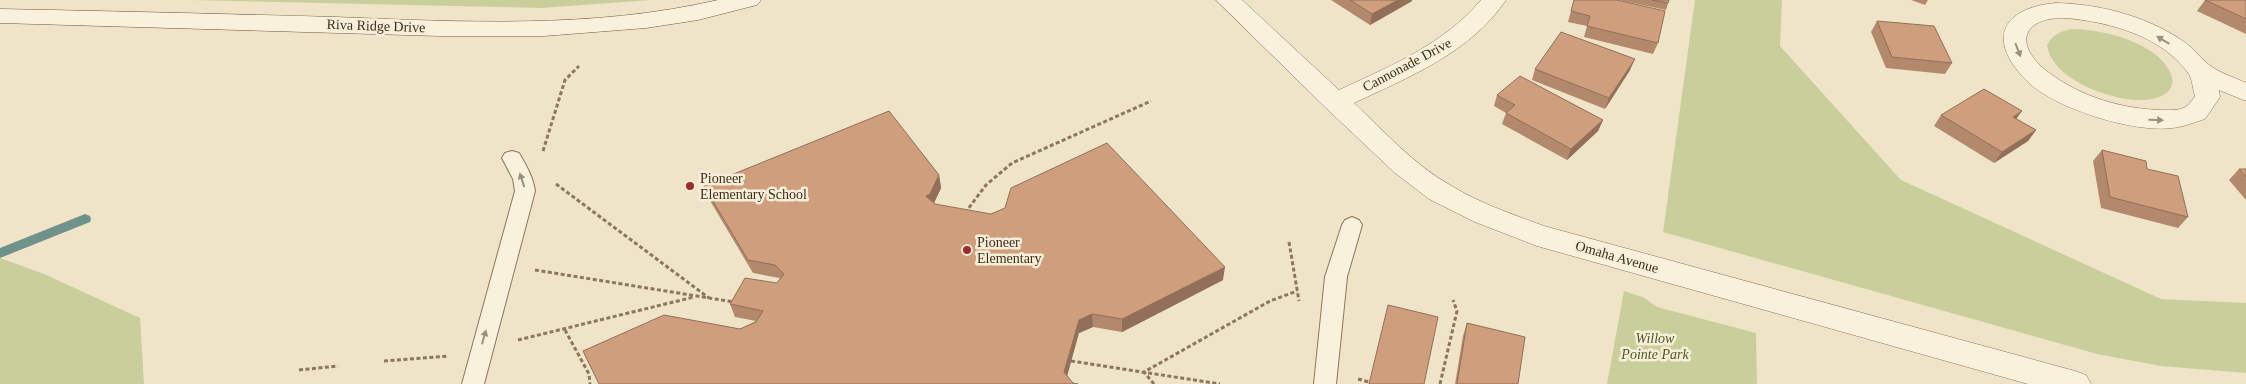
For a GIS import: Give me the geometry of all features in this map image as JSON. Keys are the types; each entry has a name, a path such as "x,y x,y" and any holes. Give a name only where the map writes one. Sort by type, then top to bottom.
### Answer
{"street":[{"name":"Riva Ridge Drive","path":"0,16 537,30 646,21 711,10 749,0"},
{"name":"Omaha Avenue","path":"1228,0 1405,166 1439,192 1485,215 1513,227 1658,269 2075,384"},
{"name":"Cannonade Drive","path":"1335,102 1452,43 1480,19 1494,0"},
{"path":"2200,71 2208,91 2207,100 2202,108 2193,114 2166,120 2131,118 2084,104 2043,81 2022,61 2016,49 2014,38 2017,29 2023,21 2033,16 2063,11 2091,14 2121,21 2160,37 2176,48 2200,71 2246,93"}],"lane":[{"path":"473,384 525,191 523,179 512,158"},
{"path":"1325,384 1334,286 1352,225"}],"path":[{"path":"960,221 979,191 1000,171 1012,163 1151,101"},
{"path":"555,183 710,298"},
{"path":"534,270 742,304"},
{"path":"1144,372 1270,301 1297,291"},
{"path":"516,340 565,330 697,297"},
{"path":"1440,384 1457,311 1453,300"},
{"path":"565,330 589,374 590,384"},
{"path":"384,361 458,355"},
{"path":"1072,361 1220,384"},
{"path":"300,370 338,366"},
{"path":"1144,372 1154,384"}],"green space":[{"path":"190,0 651,0 542,8"},
{"path":"1695,0 1782,0 1780,46 1901,180 2161,299 2246,303 2246,373 2161,366 2097,354 1663,232"},
{"path":"2071,29 2113,35 2142,46 2154,53 2171,74 2171,88 2165,94 2153,99 2139,100 2105,94 2074,80 2054,62 2049,54 2047,45 2057,34"},
{"path":"0,258 44,274 140,318 144,384 0,384"},
{"name":"Willow Pointe Park","path":"1624,291 1643,297 1657,307 1756,333 1757,384 1607,384"}],"building":[{"path":"1350,0 1398,0 1372,14"},
{"path":"1574,0 1617,0 1665,11 1658,43 1587,26 1590,16 1571,11"},
{"path":"1652,0 1669,0 1668,3"},
{"path":"2205,0 2246,0 2246,19"},
{"path":"1877,21 1934,26 1952,63 1892,57"},
{"path":"1561,32 1635,59 1609,98 1535,69"},
{"path":"1520,76 1603,120 1571,149 1506,113 1515,105 1497,95"},
{"path":"1984,89 2022,111 2013,117 2036,130 2002,152 1941,115"},
{"name":"Pioneer Elementary","path":"889,111 939,175 930,194 926,196 935,204 991,214 1005,208 1011,188 1107,143 1225,267 1122,319 1092,314 1079,320 1064,372 1073,383 1078,384 599,384 583,351 664,315 740,329 756,322 763,311 730,304 745,278 777,283 784,274 775,265 748,260 704,186"},
{"path":"2102,150 2146,161 2147,169 2178,176 2188,217 2110,197"},
{"path":"2239,169 2246,169 2246,177"},
{"path":"1388,305 1438,317 1424,384 1369,384"},
{"path":"1467,323 1525,337 1518,384 1457,384"}],"waterway":[{"path":"0,253 85,219"}],"place":[{"name":"Pioneer Elementary School","path":"690,186"},
{"name":"Pioneer Elementary","path":"967,250"}]}
